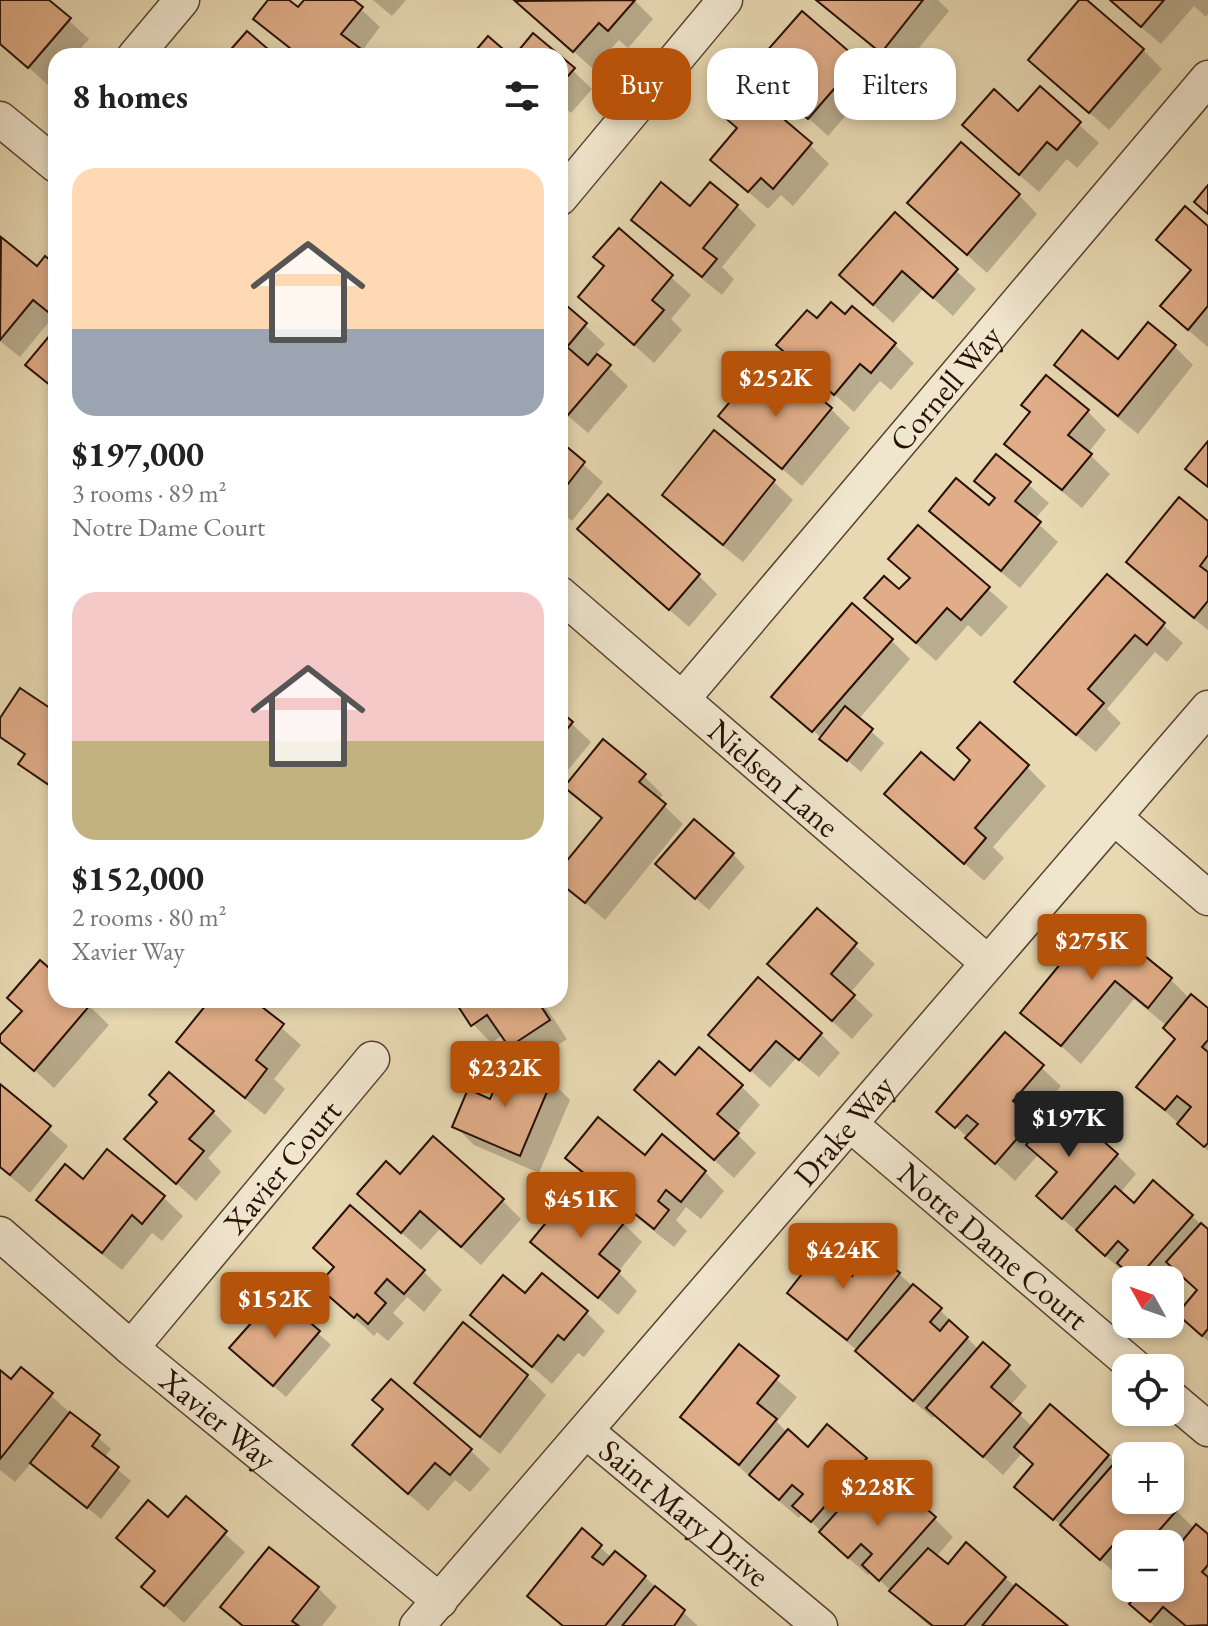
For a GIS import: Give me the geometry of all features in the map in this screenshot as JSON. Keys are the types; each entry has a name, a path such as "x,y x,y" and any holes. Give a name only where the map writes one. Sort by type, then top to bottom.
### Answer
{"street":[{"path":"142,48 182,0"},
{"path":"568,188 725,0"},
{"name":"Cornell Way","path":"683,698 1208,78"},
{"path":"0,119 48,154"},
{"name":"Nielsen Lane","path":"568,601 988,963"},
{"name":"Drake Way","path":"417,1626 1208,708"},
{"path":"1114,817 1208,898"},
{"name":"Xavier Court","path":"131,1348 372,1059"},
{"name":"Notre Dame Court","path":"850,1124 1120,1354"},
{"name":"Xavier Way","path":"0,1234 131,1348 440,1601"},
{"path":"1184,1409 1208,1429"},
{"name":"Saint Mary Drive","path":"586,1431 820,1626"}],"building":[{"path":"0,0 49,0 71,18 28,68 0,44"},
{"path":"268,0 289,0 298,7 304,0 354,0 363,7 341,34 360,48 290,48 253,19"},
{"path":"635,0 608,31 599,23 573,52 515,1"},
{"path":"816,0 923,0 885,48 875,48"},
{"path":"1079,0 1087,0 1144,49 1089,113 1028,60"},
{"path":"1110,0 1164,0 1141,27"},
{"path":"802,11 845,48 834,48 834,89 818,107 818,48 769,48"},
{"path":"247,31 267,48 232,48"},
{"path":"533,33 551,48 521,48"},
{"path":"488,36 502,48 478,48"},
{"path":"568,62 575,68 568,76"},
{"path":"1040,86 1081,122 1057,150 1047,142 1019,175 962,125 994,89 1018,111"},
{"path":"728,120 785,120 812,143 773,189 761,178 748,192 710,160 737,128"},
{"path":"961,142 1020,194 967,255 907,203"},
{"path":"661,182 690,206 710,182 738,205 703,248 717,259 702,277 631,220"},
{"path":"1208,185 1208,214 1194,202"},
{"path":"1185,206 1208,226 1208,306 1188,330 1160,306 1191,270 1156,240"},
{"path":"895,212 958,269 933,298 902,271 873,305 839,275"},
{"path":"619,228 673,275 652,300 664,310 634,345 578,297 604,266 593,257"},
{"path":"1,237 37,266 45,256 48,258 48,312 33,300 0,340"},
{"path":"831,302 845,314 852,306 896,343 871,373 860,364 834,395 776,345 807,310 817,318"},
{"path":"568,307 587,323 568,346"},
{"path":"1148,322 1176,345 1118,416 1054,365 1082,330 1118,359"},
{"path":"48,338 48,384 25,365"},
{"path":"568,348 588,365 597,354 611,365 568,415"},
{"path":"1046,375 1089,410 1068,435 1092,454 1062,490 1004,444 1030,412 1021,405"},
{"path":"795,377 832,408 782,469 718,416 748,380 775,401"},
{"path":"714,430 775,480 723,545 662,495"},
{"path":"1208,441 1208,487 1185,469"},
{"path":"568,448 585,462 568,484"},
{"path":"996,454 1031,482 1015,501 1041,522 1001,571 929,511 956,478 989,505 995,498 974,481"},
{"path":"608,494 700,574 669,610 577,529"},
{"path":"1179,497 1208,521 1208,555 1200,566 1208,572 1208,601 1194,618 1126,562"},
{"path":"918,525 990,587 961,620 947,608 916,643 864,598 884,576 899,589 910,578 888,559"},
{"path":"1107,574 1165,623 1147,645 1135,635 1088,689 1104,703 1076,735 1014,682"},
{"path":"852,603 893,639 812,732 771,697"},
{"path":"20,688 48,707 48,784 18,764 25,754 0,737 0,718"},
{"path":"845,706 873,729 847,761 819,739"},
{"path":"980,722 1029,765 975,828 986,838 964,864 884,794 921,752 954,780 970,760 957,748"},
{"path":"603,739 646,774 639,782 666,804 585,903 568,889 568,859 602,818 568,790 568,782"},
{"path":"694,819 734,853 695,899 655,864"},
{"path":"817,908 857,943 831,974 855,995 832,1021 767,964"},
{"path":"1098,918 1172,978 1148,1008 1115,981 1061,1046 1020,1013"},
{"path":"40,960 48,967 48,1008 88,1008 34,1071 0,1042 0,1035 22,1011 7,998"},
{"path":"758,977 822,1033 799,1060 776,1041 750,1071 708,1035"},
{"path":"1191,994 1208,1008 1208,1040 1202,1047 1208,1052 1208,1143 1204,1147 1177,1124 1191,1107 1177,1096 1165,1110 1136,1087 1175,1039 1163,1028"},
{"path":"204,1008 263,1008 284,1024 256,1060 267,1069 245,1098 176,1042"},
{"path":"459,1008 542,1008 550,1020 509,1047 487,1015 471,1026"},
{"path":"1005,1032 1044,1065 1013,1101 1034,1119 995,1164 965,1138 978,1124 967,1115 955,1128 936,1112"},
{"path":"699,1047 743,1085 717,1114 739,1133 714,1160 634,1090 659,1061 675,1075"},
{"path":"507,1060 552,1080 520,1156 452,1127 468,1089 490,1099"},
{"path":"169,1072 214,1111 189,1139 204,1151 176,1184 124,1139 157,1102 149,1095"},
{"path":"0,1084 51,1126 10,1175 0,1167"},
{"path":"1061,1104 1118,1154 1062,1219 1036,1196 1057,1172 1026,1145"},
{"path":"598,1117 645,1155 662,1134 706,1171 681,1202 666,1190 658,1201 669,1210 654,1229 565,1158"},
{"path":"433,1136 504,1199 461,1247 420,1211 401,1233 357,1194 386,1161 400,1174"},
{"path":"107,1149 165,1196 142,1224 132,1215 102,1253 36,1200 65,1164 83,1179"},
{"path":"1153,1180 1193,1215 1148,1266 1120,1266 1117,1263 1128,1250 1118,1241 1105,1256 1076,1230 1115,1186 1134,1203"},
{"path":"578,1184 625,1222 599,1254 620,1271 598,1298 530,1242"},
{"path":"350,1205 425,1270 404,1294 387,1279 375,1293 386,1303 368,1324 357,1314 354,1318 317,1286 334,1267 313,1248"},
{"path":"1201,1223 1208,1229 1208,1329 1202,1336 1184,1320 1184,1306 1197,1290 1184,1278 1184,1266 1170,1266 1166,1262"},
{"path":"820,1251 852,1276 873,1251 900,1273 847,1340 787,1293"},
{"path":"542,1273 588,1311 564,1340 558,1335 532,1367 470,1315 503,1275 525,1293"},
{"path":"913,1284 942,1308 930,1322 940,1331 949,1320 968,1337 913,1401 855,1351"},
{"path":"277,1294 320,1331 273,1386 229,1348"},
{"path":"463,1322 528,1375 480,1437 414,1383"},
{"path":"983,1342 1010,1365 991,1387 1021,1413 983,1457 926,1408"},
{"path":"739,1344 779,1376 757,1403 777,1419 739,1465 680,1417"},
{"path":"21,1367 53,1393 0,1459 0,1370 11,1379"},
{"path":"391,1379 472,1449 450,1475 435,1463 408,1494 352,1445 383,1409 372,1400"},
{"path":"1050,1404 1109,1455 1053,1520 1014,1487 1033,1464 1014,1447"},
{"path":"70,1412 100,1435 92,1446 119,1467 87,1508 30,1463"},
{"path":"827,1424 867,1458 811,1522 792,1506 803,1494 792,1485 779,1500 749,1475 788,1429 808,1447"},
{"path":"1112,1466 1112,1514 1174,1514 1159,1530 1112,1530 1112,1546 1100,1560 1060,1525"},
{"path":"897,1483 936,1517 879,1581 862,1565 872,1554 861,1544 848,1558 819,1532 858,1488 877,1505"},
{"path":"186,1496 227,1531 164,1606 141,1587 155,1571 116,1538 148,1500 168,1517"},
{"path":"1196,1524 1208,1534 1208,1565 1202,1572 1208,1577 1208,1625 1186,1626 1163,1607 1150,1622 1129,1604 1184,1602 1184,1539"},
{"path":"582,1528 602,1545 592,1557 603,1565 615,1551 646,1576 605,1626 563,1626 527,1596"},
{"path":"966,1542 1006,1577 964,1626 933,1626 889,1591 928,1548 948,1564"},
{"path":"269,1547 319,1587 292,1621 299,1626 243,1626 220,1607"},
{"path":"1016,1584 1068,1626 982,1626"},
{"path":"655,1586 685,1610 674,1626 622,1626"}]}
